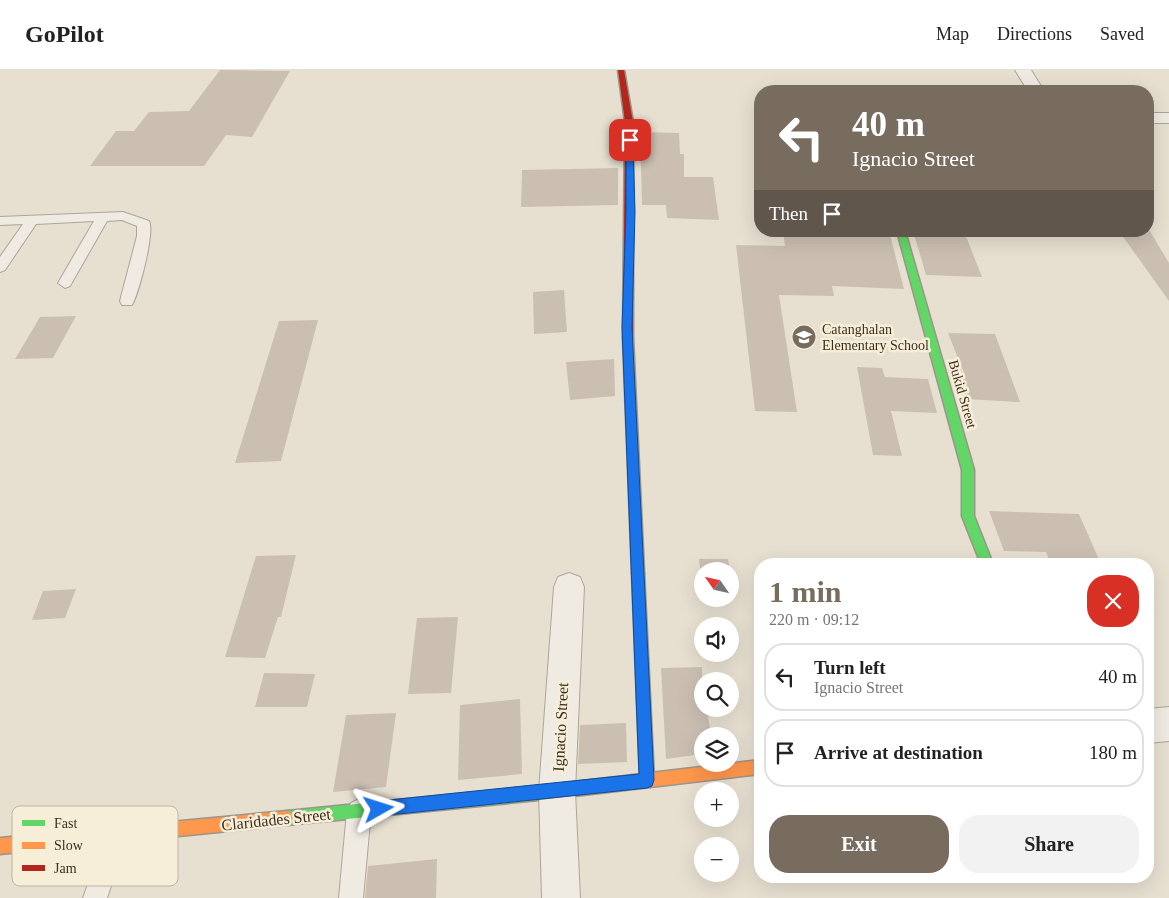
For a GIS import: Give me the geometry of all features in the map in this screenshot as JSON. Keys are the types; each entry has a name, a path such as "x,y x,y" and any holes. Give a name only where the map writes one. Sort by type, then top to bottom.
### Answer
{"street":[{"path":"621,70 629,122 630,212 627,327 647,780"},
{"path":"1023,70 1032,85"},
{"path":"1154,118 1169,118"},
{"name":"Bukid Street","path":"904,237 968,470 968,516 985,558"},
{"name":"Ignacio Street","path":"561,898 557,791 569,587"},
{"path":"1154,725 1169,724"},
{"name":"Claridades Street","path":"178,829 557,791 754,769"}],"lane":[{"path":"65,283 103,217"},
{"path":"0,221 129,217 144,224 144,236 128,301"},
{"path":"0,267 32,220"},
{"path":"351,898 359,811"},
{"path":"95,898 99,886"}],"building":[{"path":"220,70 290,71 252,137 226,135 204,166 90,166 116,131 134,131 149,112 189,111"},
{"path":"640,132 679,133 680,154 684,154 684,177 713,177 719,220 667,218 666,205 642,205"},
{"path":"618,168 618,205 521,207 522,170"},
{"path":"784,237 891,237 904,289 832,286 834,296 779,295 797,412 755,411 736,245 785,246"},
{"path":"915,237 966,237 982,277 926,275"},
{"path":"1123,237 1153,237 1169,263 1169,301"},
{"path":"564,290 567,332 534,334 533,292"},
{"path":"76,316 53,358 15,359 40,317"},
{"path":"318,320 281,461 235,463 279,321"},
{"path":"948,333 995,334 1020,402 966,399 957,372 964,373"},
{"path":"614,359 615,396 570,400 566,362"},
{"path":"857,367 882,368 885,377 928,379 937,413 891,411 902,456 873,455"},
{"path":"989,511 1079,514 1098,558 1048,558 1046,552 1004,551"},
{"path":"296,555 281,617 278,617 265,658 225,657 256,556"},
{"path":"699,559 728,559 728,562 699,562"},
{"path":"76,589 65,618 32,620 43,591"},
{"path":"458,617 451,693 408,694 417,618"},
{"path":"702,667 702,672 694,672 694,717 708,717 710,727 694,727 694,755 666,759 661,668"},
{"path":"264,673 315,674 307,707 255,707"},
{"path":"520,699 522,774 458,780 460,705"},
{"path":"396,713 386,787 333,792 346,715"},
{"path":"626,723 627,762 578,764 580,725"},
{"path":"437,859 436,898 365,898 368,866"}],"traffic: fast":[{"path":"903,237 968,470 968,516 985,558"},
{"path":"638,573 647,780"},
{"path":"287,818 549,792"}],"traffic: slow":[{"path":"628,338 638,573"},
{"path":"549,792 754,768"},
{"path":"178,829 287,818"},
{"path":"0,846 12,845"}],"traffic: jam":[{"path":"621,70 629,122 628,338"}],"place":[{"name":"Catanghalan Elementary School","path":"804,337"}],"route":[{"path":"379,809 647,780 627,327 630,140"}]}
